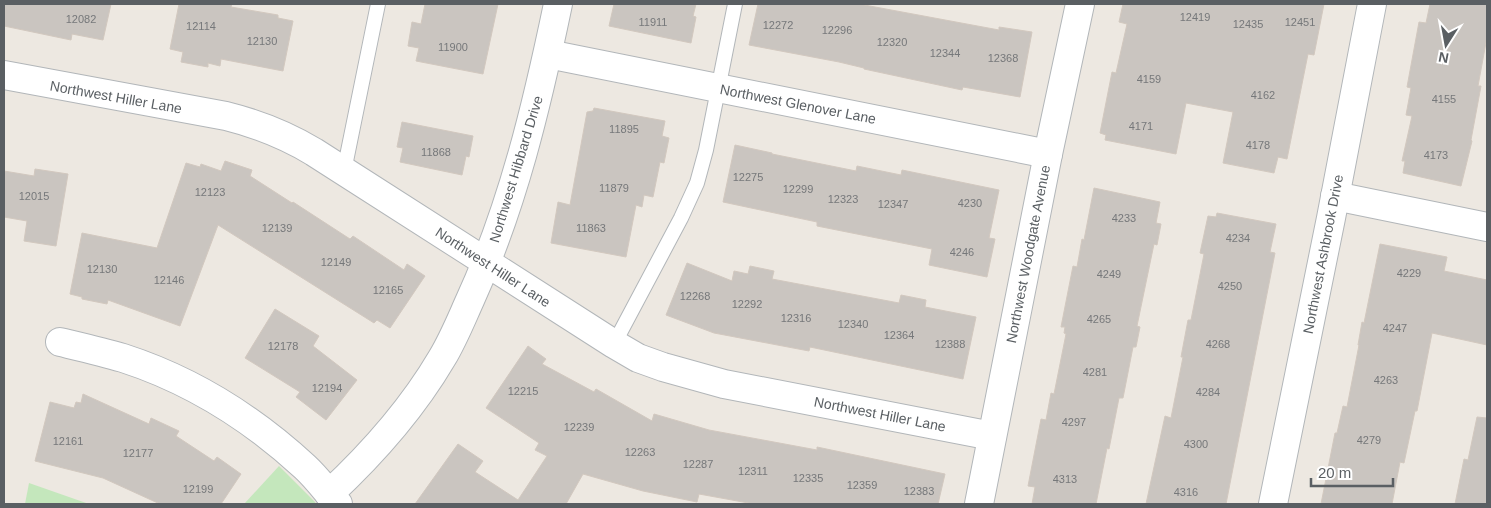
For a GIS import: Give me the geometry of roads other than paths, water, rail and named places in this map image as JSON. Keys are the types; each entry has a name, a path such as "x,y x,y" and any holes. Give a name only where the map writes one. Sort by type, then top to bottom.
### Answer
{"street":[{"name":"Northwest Hibbard Drive","path":"334,499 349,475 388,433 420,392 443,357 488,262 507,208 532,123 558,4"},
{"name":"Northwest Woodgate Avenue","path":"979,504 1048,154 1080,4"},
{"name":"Northwest Ashbrook Drive","path":"1272,504 1372,4"},
{"name":"Northwest Glenover Lane","path":"548,54 1048,154"},
{"name":"Northwest Hiller Lane","path":"4,75 250,122 294,140 638,358 724,384 992,436"},
{"path":"1335,196 1487,227"},
{"path":"60,342 123,358 208,395 260,429 286,450 307,469 334,499"}],"lane":[{"path":"344,172 378,4"},
{"path":"614,344 681,218 696,183 706,150 735,4"}]}
